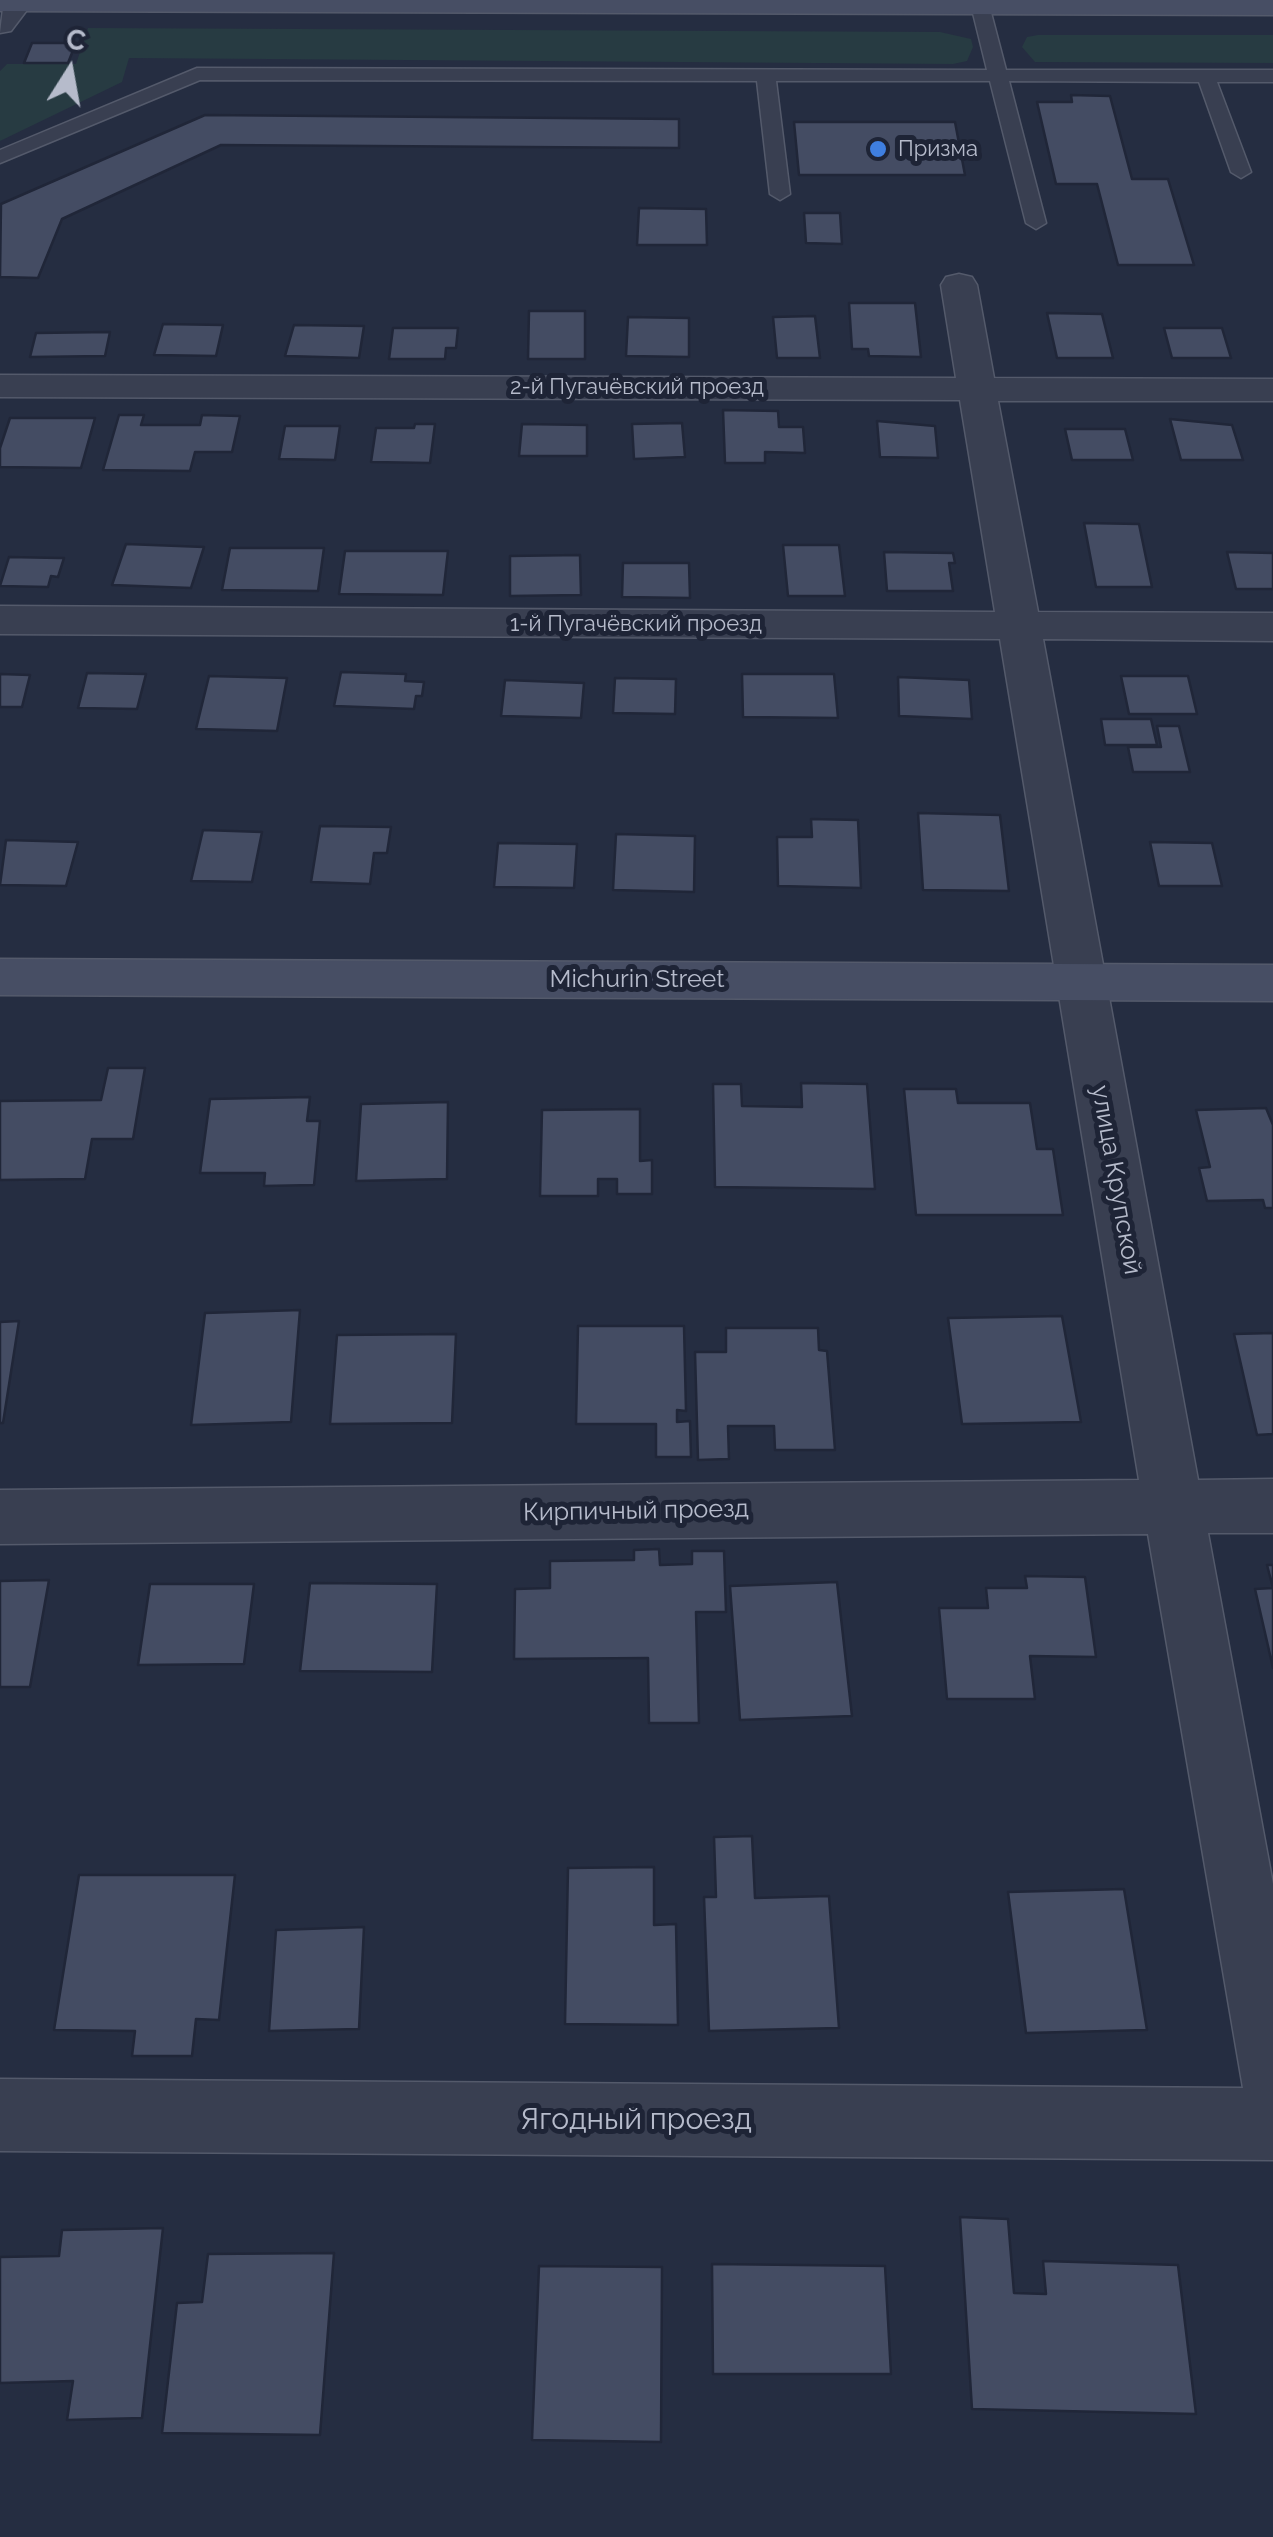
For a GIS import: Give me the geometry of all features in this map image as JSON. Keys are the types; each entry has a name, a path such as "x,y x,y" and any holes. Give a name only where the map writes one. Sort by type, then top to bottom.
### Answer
{"main road":[{"path":"6,9 68,1 1273,6"},
{"name":"Michurin Street","path":"0,977 1273,983"}],"street":[{"name":"улица Крупской","path":"960,285 1273,2075"},
{"name":"2-й Пугачёвский проезд","path":"0,386 1273,390"},
{"name":"1-й Пугачёвский проезд","path":"0,620 1273,628"},
{"name":"Кирпичный проезд","path":"0,1518 1273,1506"},
{"name":"Ягодный проезд","path":"0,2115 1273,2124"}],"lane":[{"path":"980,4 1036,223"},
{"path":"0,157 197,74 1273,76"},
{"path":"766,76 780,194"},
{"path":"1206,76 1241,172"}],"shaded area":[{"path":"88,28 940,32 971,39 973,47 967,61 953,64 129,58 122,82 0,141 0,71 7,64 76,64"},
{"path":"1273,35 1273,63 1035,62 1022,47 1027,37"}],"building":[{"path":"32,43 76,43 68,63 24,63"},
{"path":"1071,95 1110,96 1132,179 1168,179 1194,265 1118,265 1097,184 1056,184 1037,102 1072,102"},
{"path":"205,115 679,119 679,148 221,145 62,219 38,278 0,277 1,204"},
{"name":"Призма","path":"794,122 955,122 965,175 799,175"},
{"path":"639,208 706,209 707,245 637,245"},
{"path":"804,213 840,213 842,244 806,243"},
{"path":"849,303 915,303 921,357 869,356 868,349 852,349"},
{"path":"529,311 585,311 585,359 528,359"},
{"path":"1047,313 1102,314 1113,358 1057,358"},
{"path":"815,316 820,358 777,358 773,317"},
{"path":"628,317 689,318 689,357 626,356"},
{"path":"163,324 223,325 216,356 154,355"},
{"path":"294,325 364,326 359,358 285,356"},
{"path":"393,328 458,328 456,348 446,348 445,359 389,359"},
{"path":"1164,328 1222,328 1231,358 1172,358"},
{"path":"110,332 105,356 30,357 36,333"},
{"path":"723,410 778,411 779,427 803,427 805,453 765,452 765,463 725,463"},
{"path":"119,415 144,415 141,425 200,425 202,415 240,416 232,452 195,452 190,471 103,470"},
{"path":"10,418 95,418 81,468 0,467 0,448"},
{"path":"1170,419 1232,425 1243,460 1181,460"},
{"path":"877,421 935,426 938,458 880,457"},
{"path":"682,423 685,457 634,459 632,424"},
{"path":"415,424 435,424 430,463 371,462 376,428 414,428"},
{"path":"522,424 587,425 587,456 519,456"},
{"path":"285,426 340,426 335,460 279,459"},
{"path":"1065,429 1125,429 1133,460 1072,460"},
{"path":"1084,523 1139,524 1152,587 1096,587"},
{"path":"126,544 204,547 191,588 112,585"},
{"path":"783,545 839,545 845,596 788,596"},
{"path":"230,548 324,548 318,591 222,590"},
{"path":"345,551 448,551 443,595 339,594"},
{"path":"884,552 953,553 955,563 949,563 953,591 887,591"},
{"path":"1227,552 1273,553 1273,589 1236,589"},
{"path":"580,555 581,595 510,596 510,556"},
{"path":"9,557 64,558 58,577 51,576 48,587 0,586"},
{"path":"623,563 689,563 690,598 622,597"},
{"path":"341,672 406,674 405,681 424,682 422,696 416,696 414,709 334,706"},
{"path":"87,673 146,674 137,709 78,708"},
{"path":"0,674 30,675 22,707 0,707"},
{"path":"742,674 834,674 838,718 743,717"},
{"path":"209,676 287,678 277,731 196,729"},
{"path":"1121,676 1188,676 1197,714 1129,714"},
{"path":"898,677 969,680 972,719 899,716"},
{"path":"615,678 676,679 675,714 613,713"},
{"path":"505,680 584,683 581,718 501,716"},
{"path":"1101,719 1151,719 1157,745 1105,745"},
{"path":"1157,726 1179,726 1190,772 1133,772 1128,747 1161,747"},
{"path":"918,813 1000,815 1009,891 923,890"},
{"path":"811,819 858,820 861,888 778,886 777,837 812,837"},
{"path":"320,826 391,827 387,853 374,853 370,884 311,882"},
{"path":"203,830 262,832 252,882 191,881"},
{"path":"616,834 695,836 694,892 613,890"},
{"path":"6,840 78,842 66,886 0,885"},
{"path":"1150,842 1212,843 1222,886 1159,886"},
{"path":"498,843 577,844 574,888 494,887"},
{"path":"108,1068 145,1068 133,1139 92,1139 85,1179 0,1180 0,1101 101,1100"},
{"path":"801,1083 867,1084 875,1189 715,1187 713,1084 741,1084 742,1106 802,1107"},
{"path":"904,1089 956,1089 958,1103 1030,1103 1037,1149 1053,1149 1063,1215 916,1215"},
{"path":"310,1097 307,1121 320,1121 314,1185 264,1186 265,1173 200,1173 210,1099"},
{"path":"448,1102 447,1179 356,1181 361,1104"},
{"path":"1266,1108 1273,1125 1273,1208 1265,1208 1263,1200 1207,1201 1199,1168 1210,1167 1196,1110"},
{"path":"640,1109 640,1161 652,1160 652,1194 617,1194 617,1179 598,1179 598,1196 540,1196 542,1110"},
{"path":"300,1310 291,1422 191,1425 205,1313"},
{"path":"1062,1316 1081,1422 962,1424 948,1318"},
{"path":"19,1321 3,1423 0,1423 0,1322"},
{"path":"578,1326 684,1326 686,1411 677,1410 677,1422 690,1421 691,1457 656,1457 656,1424 576,1424"},
{"path":"726,1328 818,1328 819,1350 827,1351 835,1450 775,1450 774,1426 728,1426 729,1459 698,1460 695,1352 726,1352"},
{"path":"1273,1333 1273,1434 1257,1435 1234,1334"},
{"path":"456,1334 452,1423 330,1424 337,1335"},
{"path":"659,1549 660,1565 692,1564 692,1551 724,1551 726,1612 696,1612 699,1723 649,1723 648,1658 514,1659 515,1589 550,1588 550,1561 634,1560 634,1550"},
{"path":"1267,1565 1273,1565 1273,1588"},
{"path":"1025,1576 1085,1577 1096,1657 1030,1656 1035,1699 947,1699 939,1608 988,1608 986,1588 1027,1588"},
{"path":"49,1580 30,1687 0,1687 0,1581"},
{"path":"837,1582 852,1716 740,1720 730,1586"},
{"path":"310,1583 437,1584 432,1672 300,1671"},
{"path":"150,1584 254,1584 244,1664 138,1665"},
{"path":"1273,1588 1273,1668 1255,1589"},
{"path":"752,1836 755,1898 829,1896 839,2028 709,2031 704,1897 716,1897 714,1837"},
{"path":"654,1867 654,1925 676,1924 678,2025 565,2024 568,1868"},
{"path":"79,1875 235,1875 219,2020 196,2019 192,2056 132,2056 135,2031 54,2030"},
{"path":"1124,1889 1147,2030 1026,2033 1008,1892"},
{"path":"364,1927 359,2029 269,2031 276,1930"},
{"path":"960,2217 1008,2219 1014,2293 1046,2294 1043,2261 1178,2265 1196,2414 972,2409"},
{"path":"163,2228 142,2418 67,2420 73,2381 0,2383 0,2257 59,2256 62,2230"},
{"path":"334,2253 320,2435 162,2433 177,2303 202,2302 208,2254"},
{"path":"712,2264 885,2266 891,2374 713,2374"},
{"path":"539,2266 662,2267 661,2442 532,2440"}],"place":[{"name":"Призма","path":"878,149"}]}
